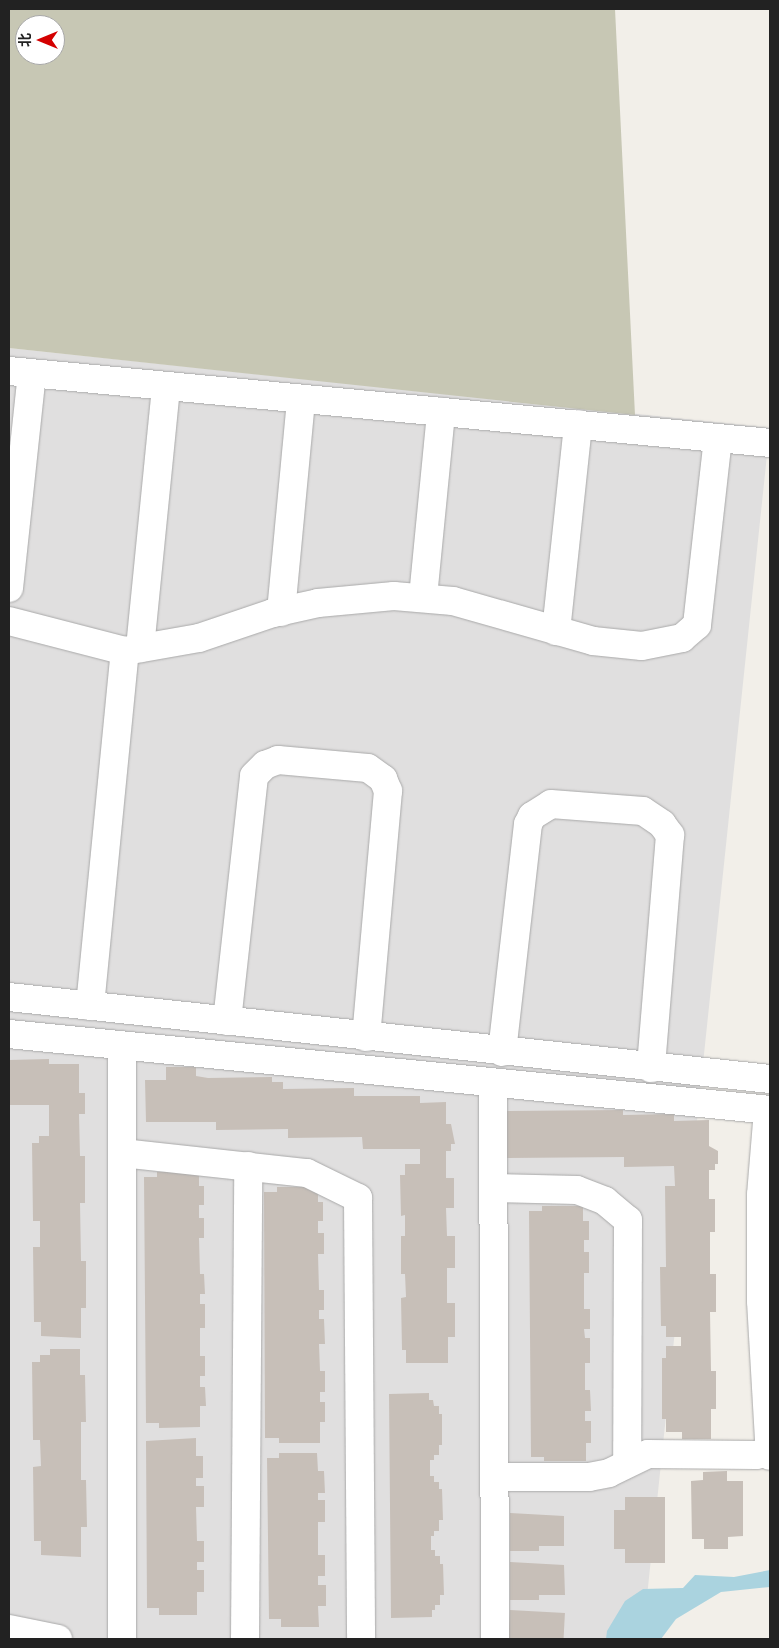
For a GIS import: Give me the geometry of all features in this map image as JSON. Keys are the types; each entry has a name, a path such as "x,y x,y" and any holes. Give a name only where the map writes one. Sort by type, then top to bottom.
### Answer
{"lane":[{"path":"9,588 20,372 770,443"},
{"path":"90,1006 166,386"},
{"path":"281,612 301,399"},
{"path":"424,597 441,412"},
{"path":"556,631 578,424"},
{"path":"9,621 133,650 199,638 281,612 364,596 424,597 453,601 592,641 642,646 682,638 697,625 718,438"},
{"path":"226,1021 254,776 265,764 278,760 368,768 383,779 388,791 366,1037"},
{"path":"502,1052 528,824 532,816 552,804 643,812 662,824 670,835 651,1068"},
{"path":"9,997 502,1052 770,1079"},
{"path":"9,1034 493,1084 769,1110 761,1195 761,1301 770,1454 648,1454 609,1473 589,1477 494,1477"},
{"path":"122,1046 122,1639"},
{"path":"493,1084 495,1639"},
{"path":"122,1153 307,1173 358,1198 361,1639"},
{"path":"245,1639 248,1166"},
{"path":"494,1188 577,1190 605,1201 628,1220 627,1463"},
{"path":"9,1629 58,1639"}],"shaded area":[{"path":"9,9 615,9 635,415 9,348"},
{"path":"9,348 770,428 643,1639 9,1639"}],"water":[{"path":"770,1570 770,1587 721,1592 676,1619 661,1639 606,1639 607,1631 625,1601 643,1589 683,1588 695,1575 734,1577"}],"building":[{"path":"49,1059 49,1064 79,1064 79,1093 85,1093 85,1114 79,1114 80,1156 85,1156 85,1203 80,1203 81,1261 86,1261 86,1308 81,1308 81,1338 41,1336 41,1322 34,1322 33,1247 40,1247 40,1221 33,1221 32,1143 39,1143 39,1136 49,1136 49,1105 9,1105 9,1060"},
{"path":"166,1067 196,1067 196,1076 208,1078 272,1077 272,1082 283,1082 283,1089 354,1088 354,1096 420,1096 420,1103 446,1102 446,1124 451,1124 455,1144 451,1144 451,1151 446,1151 446,1178 454,1178 454,1208 446,1208 447,1236 455,1236 455,1268 447,1268 447,1303 455,1303 455,1337 448,1337 448,1363 406,1363 406,1350 402,1350 401,1298 406,1297 405,1274 401,1274 401,1236 405,1236 405,1215 401,1216 400,1175 405,1175 405,1164 420,1164 420,1149 363,1149 362,1137 288,1138 288,1129 216,1130 216,1122 146,1122 145,1080 166,1080"},
{"path":"623,1110 623,1115 674,1114 674,1121 709,1120 709,1146 718,1151 718,1164 715,1164 715,1170 709,1170 709,1199 715,1199 715,1232 710,1232 710,1274 716,1274 716,1312 710,1312 711,1371 716,1371 716,1409 711,1409 711,1439 682,1439 682,1432 666,1432 666,1419 662,1419 662,1358 666,1358 666,1346 681,1346 681,1337 666,1337 666,1326 661,1326 660,1267 666,1267 665,1186 675,1186 674,1166 624,1167 624,1157 506,1158 506,1111"},
{"path":"157,1172 199,1172 199,1186 204,1186 204,1205 199,1205 199,1218 204,1218 204,1238 199,1238 200,1274 204,1274 205,1294 200,1294 200,1304 205,1304 205,1328 200,1328 200,1356 205,1356 205,1376 200,1376 200,1387 205,1387 206,1406 200,1406 200,1427 159,1428 159,1423 146,1423 144,1177 157,1177"},
{"path":"277,1187 318,1187 318,1202 323,1202 323,1221 318,1221 318,1233 324,1233 324,1254 318,1254 319,1290 324,1290 324,1310 319,1310 319,1319 324,1319 325,1344 319,1344 320,1371 325,1371 325,1392 320,1392 320,1402 325,1402 325,1422 320,1422 320,1443 279,1443 279,1438 265,1438 264,1192 277,1192"},
{"path":"542,1206 583,1206 583,1221 589,1221 589,1240 584,1240 584,1252 589,1252 589,1273 584,1273 584,1309 590,1309 590,1329 584,1329 585,1338 590,1338 590,1363 585,1363 585,1390 590,1390 591,1411 585,1411 585,1421 591,1421 591,1443 586,1443 586,1461 544,1461 544,1457 531,1457 529,1211 542,1211"},
{"path":"50,1349 80,1349 80,1375 85,1375 86,1422 81,1422 81,1480 86,1480 87,1527 81,1527 81,1557 41,1555 41,1541 34,1541 33,1467 41,1466 40,1440 33,1440 32,1362 40,1362 40,1355 50,1355"},
{"path":"429,1393 429,1400 433,1400 434,1406 439,1406 439,1414 442,1414 442,1445 439,1445 439,1455 434,1455 434,1460 430,1460 430,1476 434,1476 434,1482 439,1482 439,1489 442,1489 443,1520 439,1520 439,1531 434,1531 434,1536 431,1536 431,1550 435,1550 435,1556 440,1556 440,1564 443,1564 444,1595 440,1595 440,1605 435,1605 435,1610 432,1610 432,1617 391,1618 389,1394"},
{"path":"196,1438 196,1456 203,1456 203,1478 196,1478 196,1486 204,1486 204,1507 196,1507 197,1541 204,1541 204,1562 197,1562 197,1570 204,1570 204,1592 197,1592 197,1615 159,1615 159,1608 147,1608 146,1441"},
{"path":"279,1453 317,1453 318,1471 324,1471 325,1493 318,1493 318,1500 325,1500 325,1522 318,1522 318,1555 325,1555 325,1576 318,1576 318,1585 326,1585 326,1606 318,1606 319,1627 281,1627 281,1619 269,1619 267,1458 279,1458"},
{"path":"727,1471 727,1481 743,1481 743,1536 728,1537 728,1549 704,1549 704,1539 692,1539 691,1481 703,1480 703,1472"},
{"path":"625,1497 665,1497 665,1563 625,1563 625,1549 614,1549 614,1510 625,1510"},
{"path":"510,1513 564,1516 564,1546 539,1546 539,1551 510,1551"},
{"path":"510,1562 564,1565 565,1595 539,1595 539,1600 510,1600"},
{"path":"510,1610 565,1613 564,1639 508,1639"}]}
